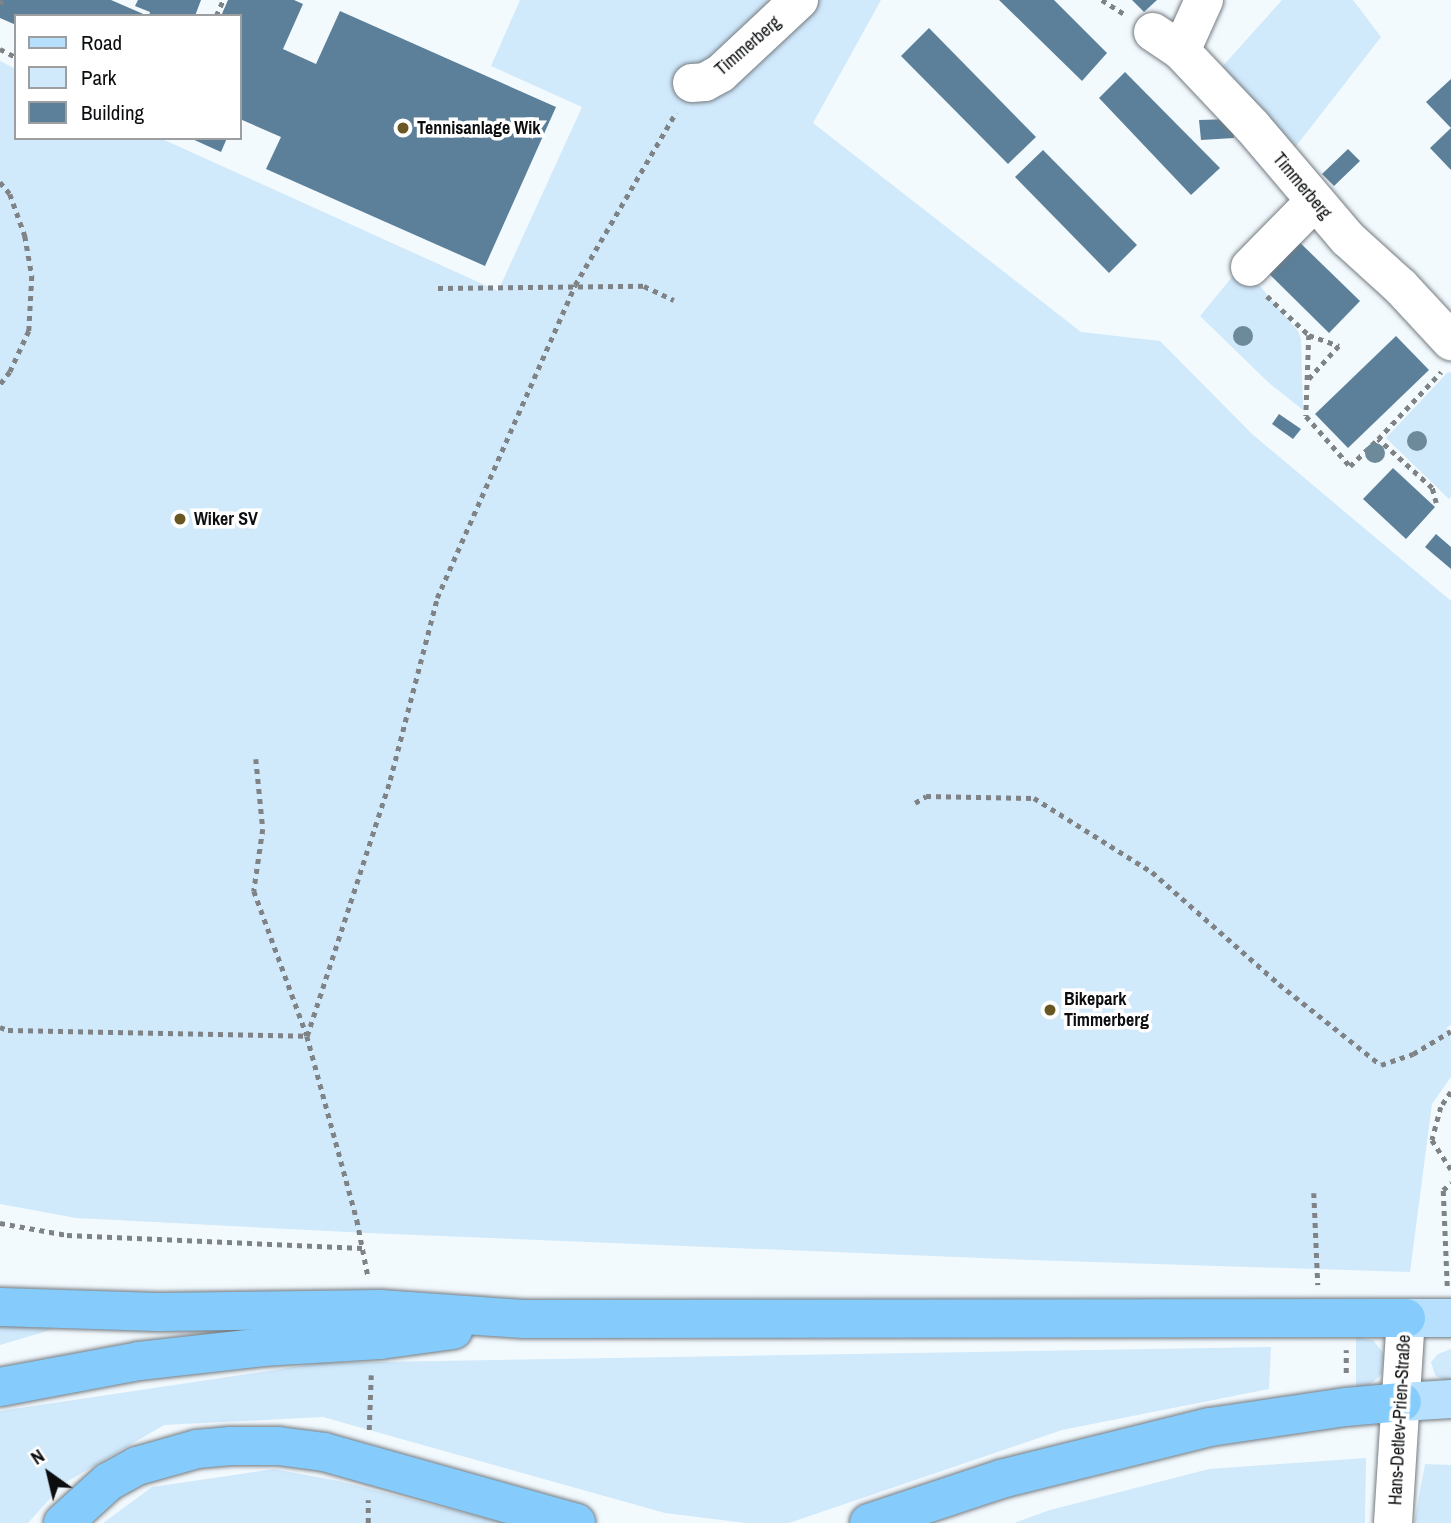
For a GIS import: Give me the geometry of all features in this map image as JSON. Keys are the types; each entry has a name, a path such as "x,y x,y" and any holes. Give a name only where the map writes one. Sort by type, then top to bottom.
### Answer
{"highway":[{"path":"0,1307 158,1312 380,1309 524,1319 1332,1305 1406,1318"},
{"path":"0,1387 139,1361 263,1347 380,1340 524,1319"},
{"path":"869,1523 1001,1479 1210,1427 1346,1407 1402,1402"},
{"path":"63,1523 108,1482 137,1466 197,1449 231,1446 278,1446 324,1452 576,1523"}],"main road":[{"path":"1406,1318 1449,1306"},
{"path":"1402,1402 1451,1399"}],"street":[{"name":"Timmerberg","path":"692,83 705,82 721,73 799,0"},
{"name":"Timmerberg","path":"1204,0 1167,42 1252,126 1447,355"},
{"path":"1250,267 1314,201"},
{"name":"Hans-Detlev-Prien-Straße","path":"1393,1523 1406,1318"}],"path":[{"path":"307,1036 390,780 437,598 575,285 692,83"},
{"path":"0,182 10,194 25,236 32,276 29,331 10,372 0,385"},
{"path":"1250,267 1251,281 1309,335 1339,346 1309,379"},
{"path":"438,288 644,286 674,300"},
{"path":"1309,335 1306,416 1350,466 1378,439 1447,355"},
{"path":"1378,439 1433,488 1436,503"},
{"path":"256,759 263,829 254,891 307,1036 363,1248 369,1281"},
{"path":"915,803 926,796 1034,798 1152,872 1279,984 1381,1065 1413,1054 1451,1031"},
{"path":"0,1027 307,1036"},
{"path":"1451,1092 1441,1107 1432,1140 1451,1169"},
{"path":"1449,1306 1443,1189 1451,1183"},
{"path":"1314,1193 1346,1407"},
{"path":"0,1223 67,1235 363,1248"},
{"path":"369,1440 371,1364"},
{"path":"368,1498 368,1523"}],"green space":[{"path":"520,0 881,0 813,123 1081,332 1160,341 1252,434 1451,601 1451,1025 1446,1028 1451,1032 1451,1077 1432,1104 1410,1272 1031,1260 367,1233 76,1218 0,1204 0,61 14,68 14,140 164,140 498,291 582,107 491,66"},
{"path":"1282,0 1353,0 1381,37 1293,150 1212,78"},
{"path":"1242,265 1298,331 1301,339 1303,410 1269,383 1200,316"},
{"path":"1451,372 1449,499 1386,438 1447,373"},
{"path":"0,1325 54,1329 0,1345"},
{"path":"1356,1337 1373,1340 1384,1354 1382,1374 1368,1386 1356,1388"},
{"path":"1271,1347 1269,1389 1062,1430 789,1523 746,1523 665,1513 323,1417 164,1425 63,1484 28,1523 0,1523 0,1411 321,1363"},
{"path":"1451,1349 1451,1382 1446,1382 1435,1375 1431,1362 1438,1354"},
{"path":"1366,1458 1365,1523 1014,1523 1050,1510 1209,1469"},
{"path":"1425,1464 1451,1465 1451,1523 1414,1523"},
{"path":"274,1469 338,1481 504,1523 103,1523 152,1487"}],"building":[{"path":"0,0 111,0 143,14 14,14 14,24 0,18"},
{"path":"138,0 201,0 196,14 150,14 135,6"},
{"name":"Tennisanlage Wik","path":"228,0 294,0 303,4 283,49 316,64 340,11 556,107 485,266 266,169 281,137 242,120 242,14 222,14"},
{"path":"999,0 1054,0 1107,53 1082,81"},
{"path":"1132,0 1157,0 1144,12"},
{"path":"929,28 1036,137 1008,164 901,56"},
{"path":"1125,72 1220,168 1191,195 1099,98"},
{"path":"1451,79 1451,128 1426,102"},
{"path":"1232,119 1234,138 1201,140 1199,120"},
{"path":"1451,128 1451,170 1430,148"},
{"path":"194,140 226,140 221,152"},
{"path":"1348,149 1360,161 1334,186 1322,174"},
{"path":"1043,150 1137,245 1109,273 1015,177"},
{"path":"1289,232 1360,301 1329,333 1258,263"},
{"path":"1396,336 1429,370 1348,448 1315,414"},
{"path":"1279,414 1301,429 1293,439 1272,424"},
{"path":"1393,468 1435,507 1406,539 1363,499"},
{"path":"1436,534 1451,547 1451,569 1425,547"}],"place":[{"name":"Tennisanlage Wik","path":"403,128"},
{"name":"Wiker SV","path":"180,519"},
{"name":"Bikepark Timmerberg","path":"1050,1010"}]}
